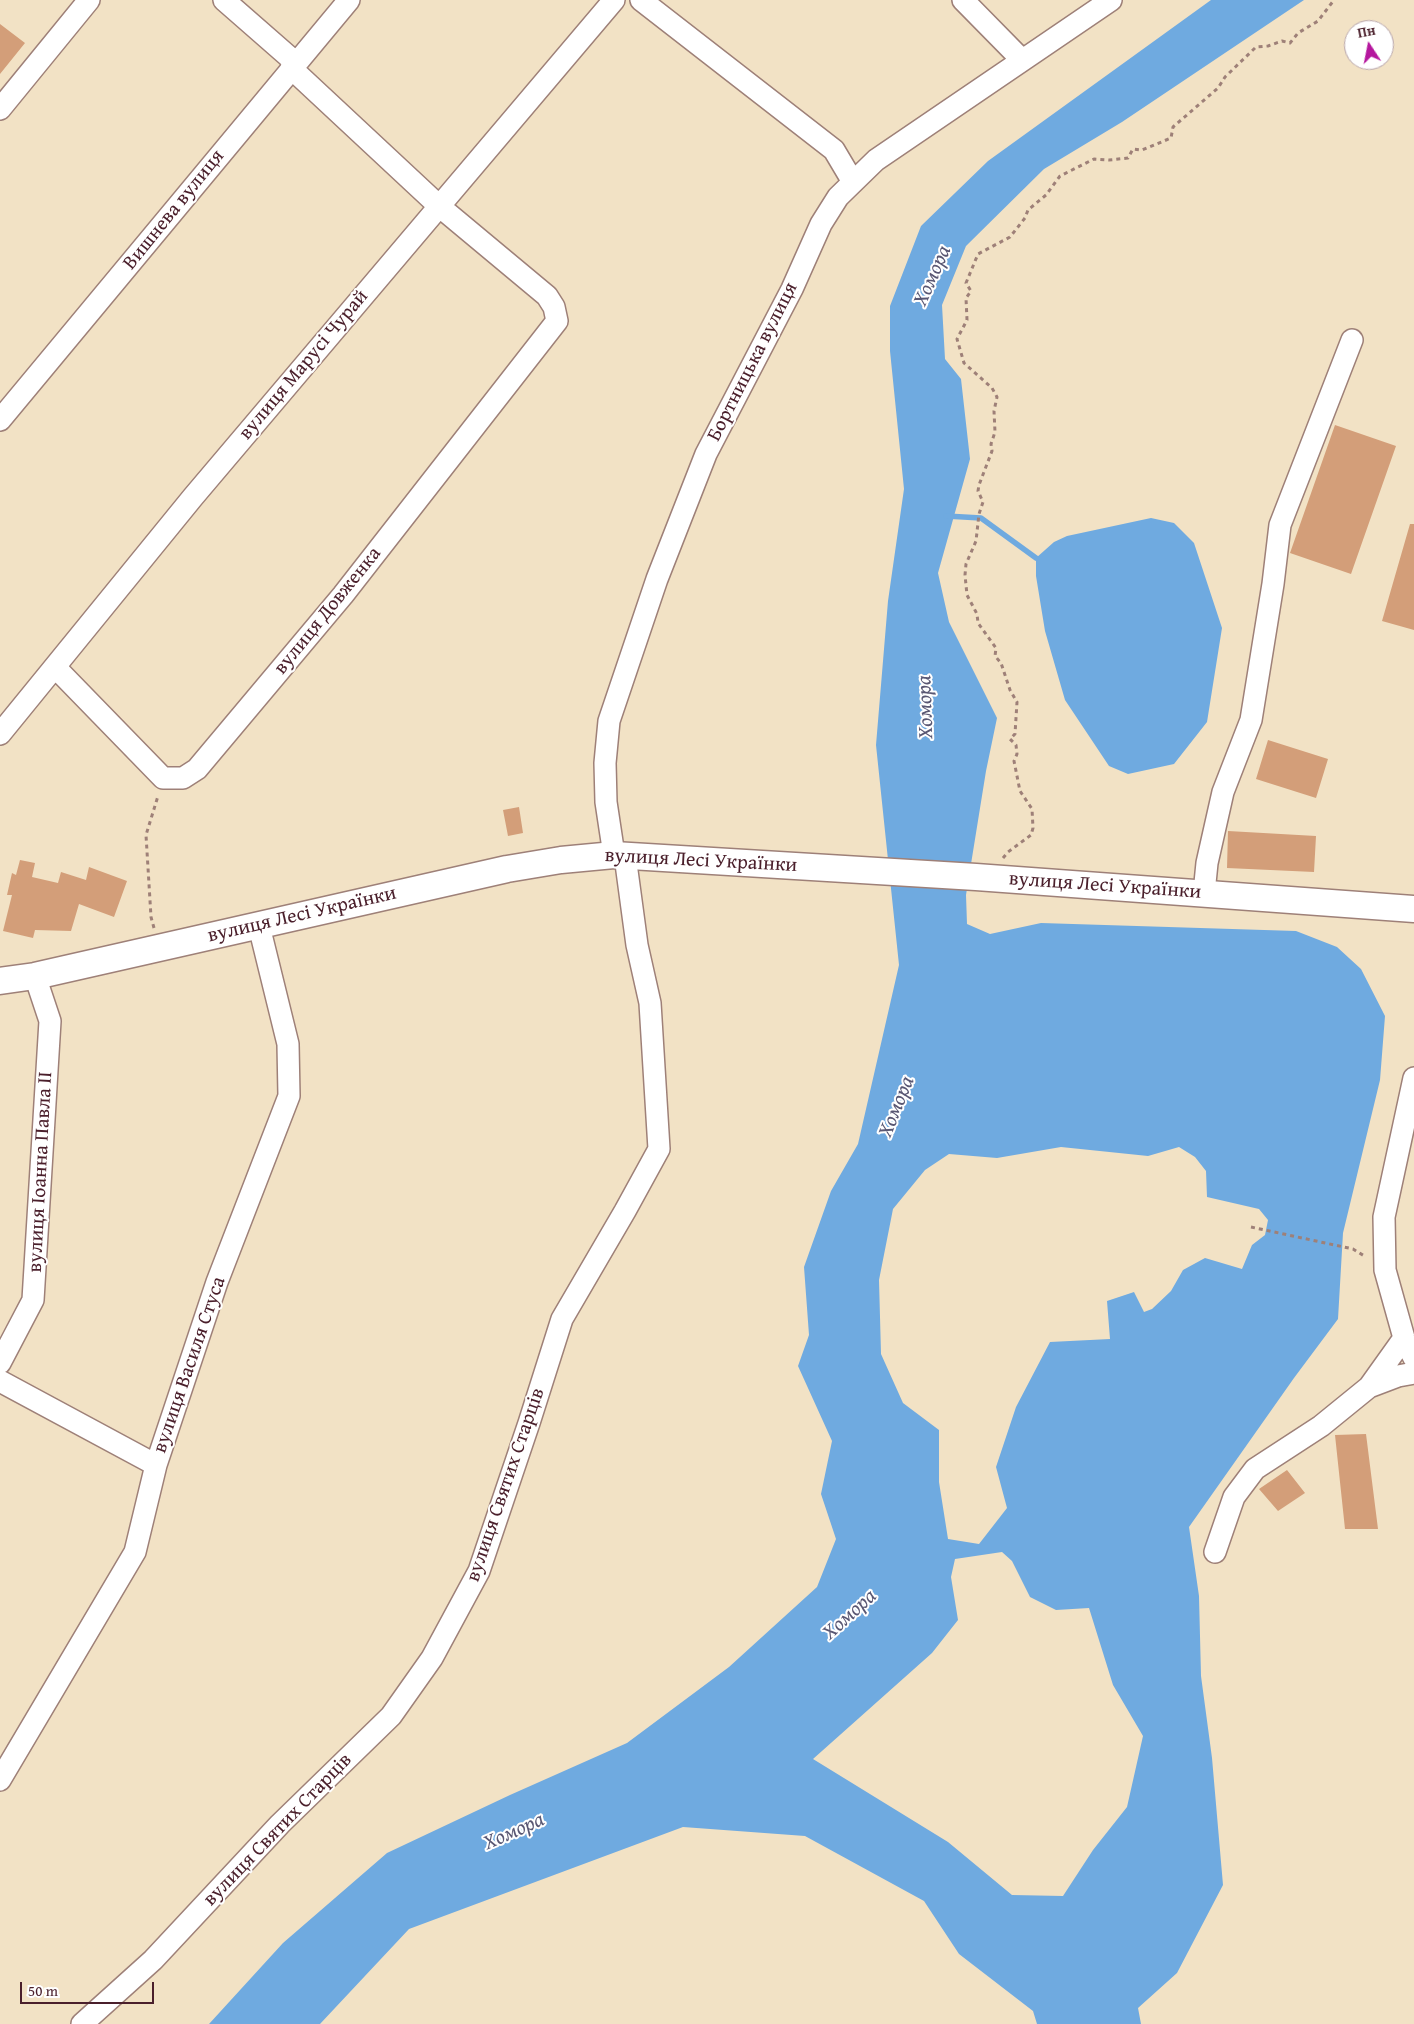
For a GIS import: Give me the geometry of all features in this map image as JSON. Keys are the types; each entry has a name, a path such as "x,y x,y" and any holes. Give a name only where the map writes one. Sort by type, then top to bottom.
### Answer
{"main road":[{"name":"вулиця Лесі Українки","path":"0,981 35,976 507,868 561,860 619,856 869,869 1414,909"}],"street":[{"path":"0,109 90,0"},
{"path":"224,0 439,206"},
{"name":"Вишнева вулиця","path":"0,420 293,65 349,0"},
{"name":"вулиця Марусі Чурай","path":"0,734 193,496 614,0"},
{"path":"641,0 834,150 857,158 876,160"},
{"path":"963,0 1022,60"},
{"name":"Бортницька вулиця","path":"619,856 606,802 605,763 609,721 657,579 706,454 792,290 821,224 838,197 876,160 1111,0"},
{"path":"834,150 853,182"},
{"name":"вулиця Довженка","path":"163,778 183,778 197,768 343,595 557,321 554,307 547,296 439,206"},
{"path":"1204,893 1207,863 1223,792 1251,720 1273,584 1280,525 1352,340"},
{"path":"55,666 163,778"},
{"name":"вулиця Святих Старців","path":"82,2024 153,1960 280,1824 391,1716 432,1658 479,1571 529,1424 562,1318 660,1149 650,1003 619,856"},
{"name":"вулиця Василя Стуса","path":"0,1780 135,1552 156,1465 217,1282 289,1096 288,1044 259,926"},
{"name":"вулиця Іоанна Павла II","path":"0,1362 33,1300 50,1021 35,976"},
{"path":"1414,1078 1384,1217 1385,1270 1404,1338 1414,1358"},
{"path":"1216,1552 1234,1497 1255,1469 1321,1426 1369,1387 1404,1338"},
{"path":"1369,1387 1398,1376 1414,1373"},
{"path":"0,1381 156,1465"}],"path":[{"path":"985,877 1008,852 1031,835 1034,828 1032,809 1020,791 1014,761 1017,754 1016,745 1010,739 1015,734 1017,702 1010,690 1001,663 995,656 996,648 978,623 977,614 967,595 966,564 976,541 979,514 983,502 978,491 992,451 991,444 995,432 994,411 997,397 992,388 964,363 957,339 967,320 966,298 971,291 966,283 978,254 1010,237 1025,218 1028,210 1046,195 1060,176 1094,159 1128,158 1133,149 1142,150 1171,138 1173,127 1218,88 1225,77 1256,47 1268,46 1282,41 1290,43 1298,33 1318,21 1334,0"},
{"path":"159,948 152,917 146,836 163,778"},
{"path":"1251,1227 1353,1249"}],"water":[{"name":"Хомора","path":"1211,0 1304,0 1122,122 1044,169 966,246 942,305 945,359 961,379 970,459 938,573 949,622 997,718 986,771 966,895 967,924 990,934 1041,923 1296,931 1337,947 1361,969 1385,1016 1380,1080 1343,1233 1338,1319 1189,1527 1199,1596 1201,1676 1212,1758 1223,1885 1177,1973 1138,2008 1141,2024 1037,2024 1033,2011 959,1954 924,1901 805,1836 683,1827 409,1929 320,2024 209,2024 283,1943 387,1853 627,1743 729,1667 817,1587 836,1539 821,1494 832,1441 798,1366 809,1335 804,1267 831,1191 858,1144 899,965 876,745 888,601 904,489 890,351 890,306 921,226 988,161","holes":["1061,1147 1148,1156 1179,1147 1195,1157 1206,1171 1207,1197 1259,1209 1268,1220 1265,1235 1252,1245 1242,1269 1205,1258 1183,1270 1171,1291 1152,1309 1144,1312 1134,1292 1107,1301 1110,1339 1050,1342 1016,1407 996,1467 1007,1508 979,1544 948,1539 939,1482 939,1430 903,1403 881,1354 879,1280 893,1209 925,1170 949,1154 997,1158","1002,1552 1012,1561 1030,1597 1056,1610 1089,1608 1113,1685 1143,1736 1127,1807 1093,1850 1063,1896 1012,1895 948,1842 813,1759 932,1653 958,1620 951,1577 955,1559"]},
{"path":"1151,518 1174,523 1194,543 1222,628 1207,722 1174,764 1128,774 1109,766 1065,700 1045,631 1036,576 1036,558 1054,542 1067,536"}],"building":[{"path":"0,24 25,43 0,74"},
{"path":"1335,425 1396,446 1351,574 1290,553"},
{"path":"1410,524 1414,524 1414,630 1382,621"},
{"path":"1268,740 1328,759 1316,798 1256,779"},
{"path":"519,807 523,833 508,836 503,810"},
{"path":"1228,831 1316,836 1314,872 1227,868"},
{"path":"20,860 35,863 32,877 58,883 61,872 86,880 89,867 127,881 114,917 79,904 71,931 35,930 33,938 3,931 12,895 7,895 12,873 16,875"},
{"path":"1366,1434 1378,1529 1345,1529 1335,1435"},
{"path":"1287,1470 1305,1493 1278,1511 1259,1489"}],"waterway":[{"path":"946,516 981,518 1036,558"}]}
